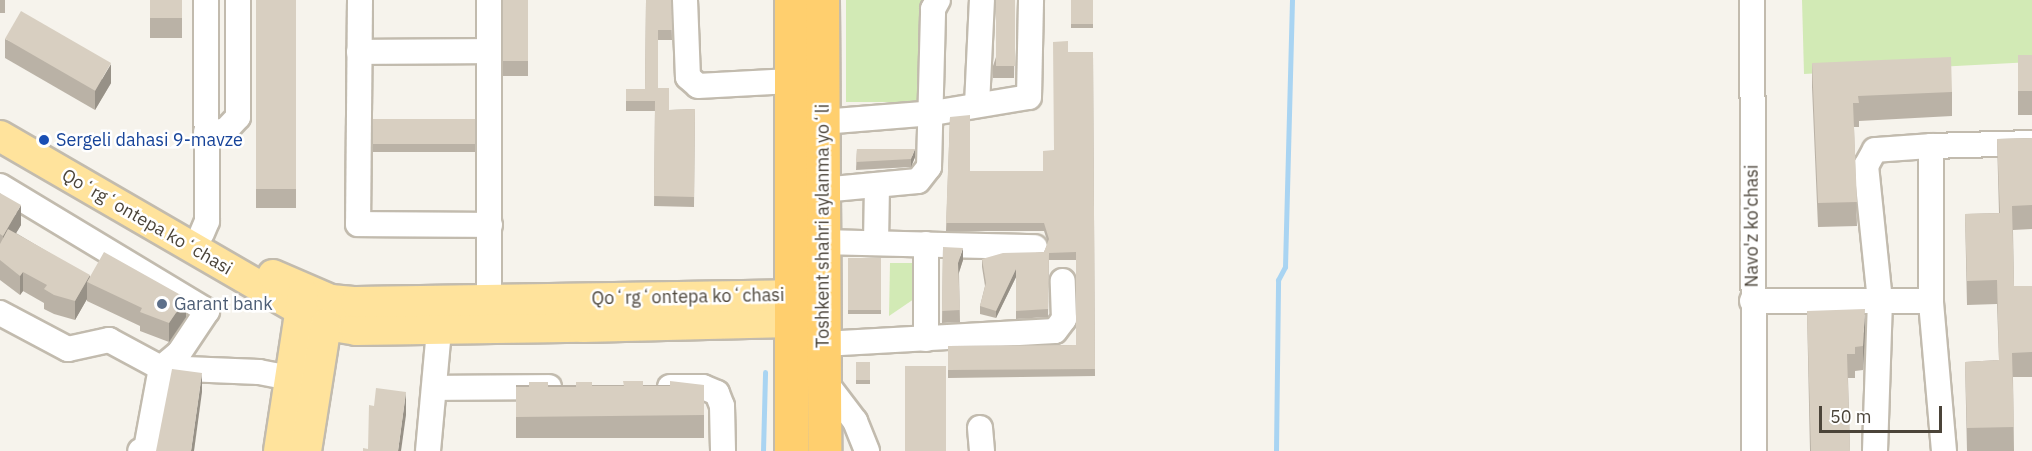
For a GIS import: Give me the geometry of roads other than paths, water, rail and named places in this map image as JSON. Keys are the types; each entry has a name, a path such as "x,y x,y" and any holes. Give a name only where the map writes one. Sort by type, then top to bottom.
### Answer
{"highway":[{"name":"Toshkent shahri aylanma yoʻli","path":"791,0 791,451"},
{"name":"Toshkent shahri aylanma yoʻli","path":"822,0 824,451"}],"main road":[{"name":"Qoʻrgʻontepa koʻchasi","path":"0,114 202,233 301,301 326,324 356,330 439,330 791,308"},
{"name":"Qoʻrgʻontepa koʻchasi","path":"0,136 301,301 489,300 823,308"},
{"path":"279,451 301,301"},
{"path":"306,451 326,324"}],"street":[{"path":"202,233 207,221 206,0"},
{"path":"206,132 225,131 238,117 238,0"},
{"path":"360,0 358,224 490,225"},
{"path":"489,0 489,300"},
{"path":"685,0 688,77 698,86 791,81"},
{"path":"822,190 918,181 929,167 933,113 933,9 938,0"},
{"path":"977,105 982,0"},
{"path":"822,123 933,113 1029,97 1031,0"},
{"name":"Navo'z ko'chasi","path":"1752,0 1754,451"},
{"path":"359,52 489,51"},
{"path":"1875,451 1880,301 1866,166 1875,150 2032,143"},
{"path":"1931,146 1931,300 1944,451"},
{"path":"876,243 878,185"},
{"path":"0,186 207,311 179,353 161,368 146,449 140,451"},
{"path":"823,242 1035,247"},
{"path":"926,244 926,339"},
{"path":"823,344 1055,331 1064,319 1063,281"},
{"path":"1752,301 1931,300"},
{"path":"0,313 68,349 109,340 161,368 259,372 291,378"},
{"path":"428,451 439,330"},
{"path":"823,379 855,421 867,451"},
{"path":"434,388 574,387"},
{"path":"645,387 703,387 717,393 722,406 723,451"}],"waterway":[{"path":"1276,451 1278,280 1285,267 1292,0"},
{"path":"763,451 765,372"}],"place":[{"name":"Sergeli dahasi 9-mavze","path":"44,140"},
{"name":"Garant bank","path":"162,304"}]}
